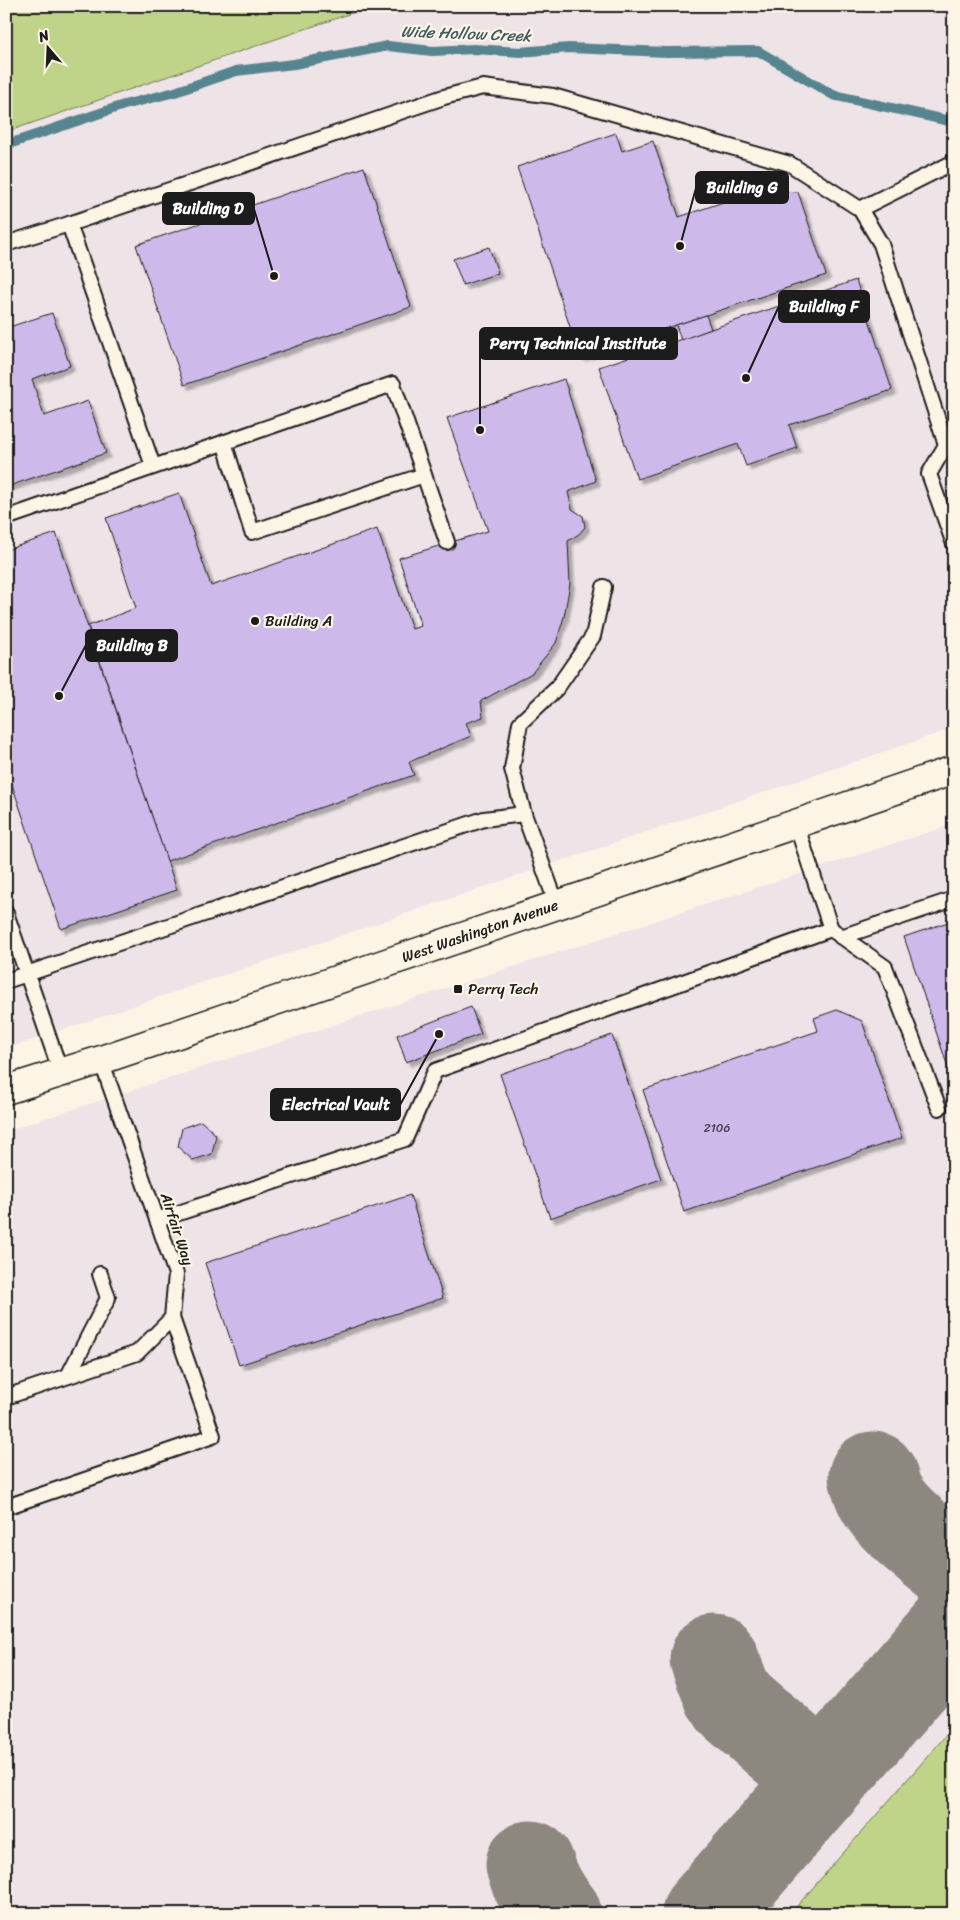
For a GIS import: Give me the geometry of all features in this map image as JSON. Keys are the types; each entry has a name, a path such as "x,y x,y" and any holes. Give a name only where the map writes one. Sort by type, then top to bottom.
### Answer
{"main road":[{"name":"West Washington Avenue","path":"6,1090 102,1060 954,770"}],"lane":[{"path":"6,244 444,97 483,87 553,96 790,164 860,209 881,244 946,445 929,474 954,544"},
{"path":"860,209 954,162"},
{"path":"69,224 153,466"},
{"path":"6,518 393,384 447,542"},
{"path":"224,442 252,532 424,475"},
{"path":"557,905 524,814 512,769 520,723 557,688 593,636 604,587"},
{"path":"6,981 484,819 524,814"},
{"path":"796,824 836,933 885,967 938,1108"},
{"path":"157,1220 405,1139 435,1071 836,933 954,899"},
{"path":"6,914 61,1073"},
{"name":"Airfair Way","path":"102,1060 176,1274 172,1318"},
{"path":"68,1376 108,1298 100,1274"},
{"path":"6,1397 137,1353 172,1318 213,1436 6,1507"}],"shaded area":[{"path":"372,6 954,6 954,728 6,1049 6,132"},
{"path":"954,824 954,1914 6,1914 6,1131"}],"green space":[{"path":"6,6 372,6 6,132"},
{"path":"954,1726 954,1914 790,1914"}],"building":[{"path":"616,133 622,151 653,141 679,217 759,190 798,192 826,275 580,357 517,167"},
{"path":"364,167 411,307 184,385 136,245"},
{"path":"489,247 498,273 463,285 453,259"},
{"path":"856,280 892,390 789,425 797,448 746,466 738,444 637,479 599,367"},
{"path":"52,313 70,366 32,379 44,416 88,401 106,453 6,487 6,328"},
{"path":"706,315 711,329 681,340 676,325"},
{"name":"Building A","path":"564,379 596,481 568,492 572,509 583,516 585,527 579,534 568,541 570,584 564,617 556,643 532,673 481,701 483,717 466,723 471,736 409,762 414,775 167,861 88,626 136,608 106,518 179,493 211,586 377,529 412,629 421,626 399,558 488,531 447,418"},
{"path":"56,533 177,890 61,929 6,767 6,550"},
{"path":"954,920 954,1072 950,1073 904,937"},
{"path":"471,1007 481,1034 406,1062 397,1035"},
{"path":"837,1010 862,1021 902,1138 684,1212 643,1090 818,1031 814,1018"},
{"path":"612,1035 661,1179 550,1218 500,1074"},
{"path":"201,1121 216,1135 212,1154 193,1160 178,1147 182,1128"},
{"path":"410,1195 443,1298 239,1365 205,1263"}],"waterway":[{"name":"Wide Hollow Creek","path":"6,145 124,105 175,92 236,71 294,64 388,46 432,51 474,49 520,52 569,48 667,52 758,51 833,95 954,122"}],"taxiway":[{"path":"873,1476 881,1498 892,1513 908,1530 954,1568"},
{"path":"706,1914 954,1628"},
{"path":"714,1659 727,1692 735,1704 822,1780"},
{"path":"530,1865 541,1891 557,1914"}],"place":[{"name":"Building G","path":"680,246"},
{"name":"Building D","path":"274,276"},
{"name":"Building F","path":"746,378"},
{"name":"Perry Technical Institute","path":"480,430"},
{"name":"Building A","path":"255,621"},
{"name":"Building B","path":"59,696"},
{"name":"Perry Tech","path":"458,989"},
{"name":"Electrical Vault","path":"439,1034"}]}
